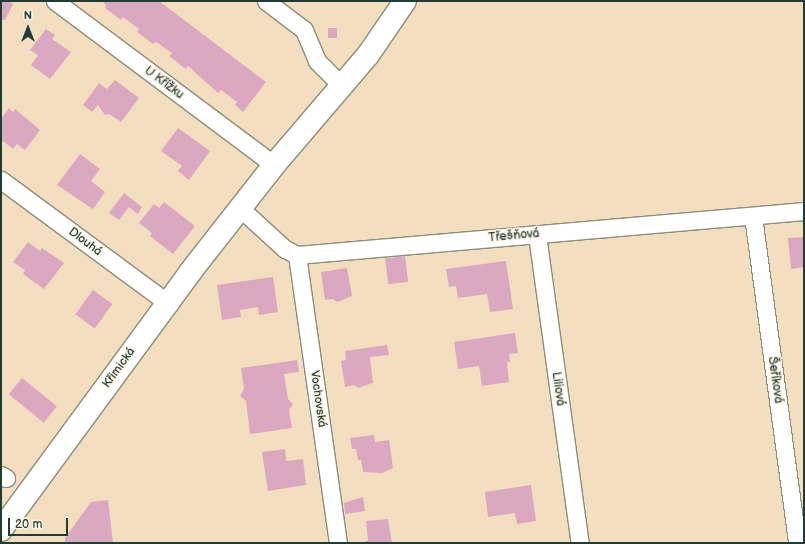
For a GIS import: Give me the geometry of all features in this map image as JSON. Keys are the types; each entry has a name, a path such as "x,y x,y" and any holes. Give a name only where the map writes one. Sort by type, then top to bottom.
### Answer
{"street":[{"name":"U Křížku","path":"55,1 274,165"},
{"path":"266,1 304,30 317,61 342,86"},
{"name":"Křimická","path":"1,530 128,355 169,304 274,165 368,55 405,1"},
{"name":"Dlouhá","path":"1,180 169,304"},
{"path":"241,209 285,249 297,254"},
{"name":"Třešňová","path":"297,254 537,235 804,211"},
{"name":"Šeříková","path":"753,216 797,543"},
{"name":"Liliová","path":"537,235 580,543"},
{"name":"Vochovská","path":"297,254 338,543"}],"building":[{"path":"1,1 9,1 13,4 5,20 1,20"},
{"path":"102,1 159,1 266,82 243,112 235,105 237,102 221,90 218,93 188,66 186,69 169,56 172,53 156,42 153,44 137,32 139,29 123,17 121,20 105,8 106,5"},
{"path":"328,28 337,28 337,38 328,38"},
{"path":"46,29 55,35 52,39 71,52 50,79 31,65 38,55 30,50"},
{"path":"115,80 139,98 121,122 109,114 105,115 98,105 92,112 83,105 99,83 107,89"},
{"path":"9,108 13,112 15,109 40,130 25,150 17,144 13,149 3,141 1,143 1,119"},
{"path":"178,128 210,151 189,180 178,171 182,166 161,151"},
{"path":"80,154 100,169 91,181 105,192 93,209 57,185"},
{"path":"124,193 142,207 138,214 129,207 119,220 109,213"},
{"path":"164,202 195,226 173,254 150,236 152,233 139,223 154,204 159,208"},
{"path":"804,237 804,267 791,269 788,238"},
{"path":"28,242 40,251 42,248 64,263 44,289 23,274 25,270 13,262"},
{"path":"405,256 408,282 388,284 385,258"},
{"path":"506,261 513,309 490,312 487,294 458,298 456,286 449,287 446,269"},
{"path":"347,268 352,296 337,302 333,299 325,300 321,272"},
{"path":"273,277 278,312 259,315 258,307 240,310 241,317 222,320 217,285"},
{"path":"93,290 112,304 95,328 75,314"},
{"path":"515,333 518,353 509,354 510,362 507,362 509,382 482,386 479,366 458,369 454,342"},
{"path":"387,345 389,355 370,357 373,383 358,388 354,385 345,387 341,361 346,360 345,351"},
{"path":"297,360 299,372 284,374 288,399 293,404 289,410 292,428 250,434 246,401 240,396 244,389 241,368"},
{"path":"22,378 57,406 44,423 9,394"},
{"path":"374,435 375,442 389,440 393,468 382,473 363,472 361,460 358,460 356,449 352,449 350,438"},
{"path":"285,449 286,461 303,459 306,485 268,491 262,452"},
{"path":"531,485 536,521 517,524 515,513 488,517 485,492"},
{"path":"363,497 365,511 345,514 344,503"},
{"path":"108,500 113,543 65,543 65,538 91,502"},
{"path":"388,519 392,543 362,543 368,540 366,521"}]}
